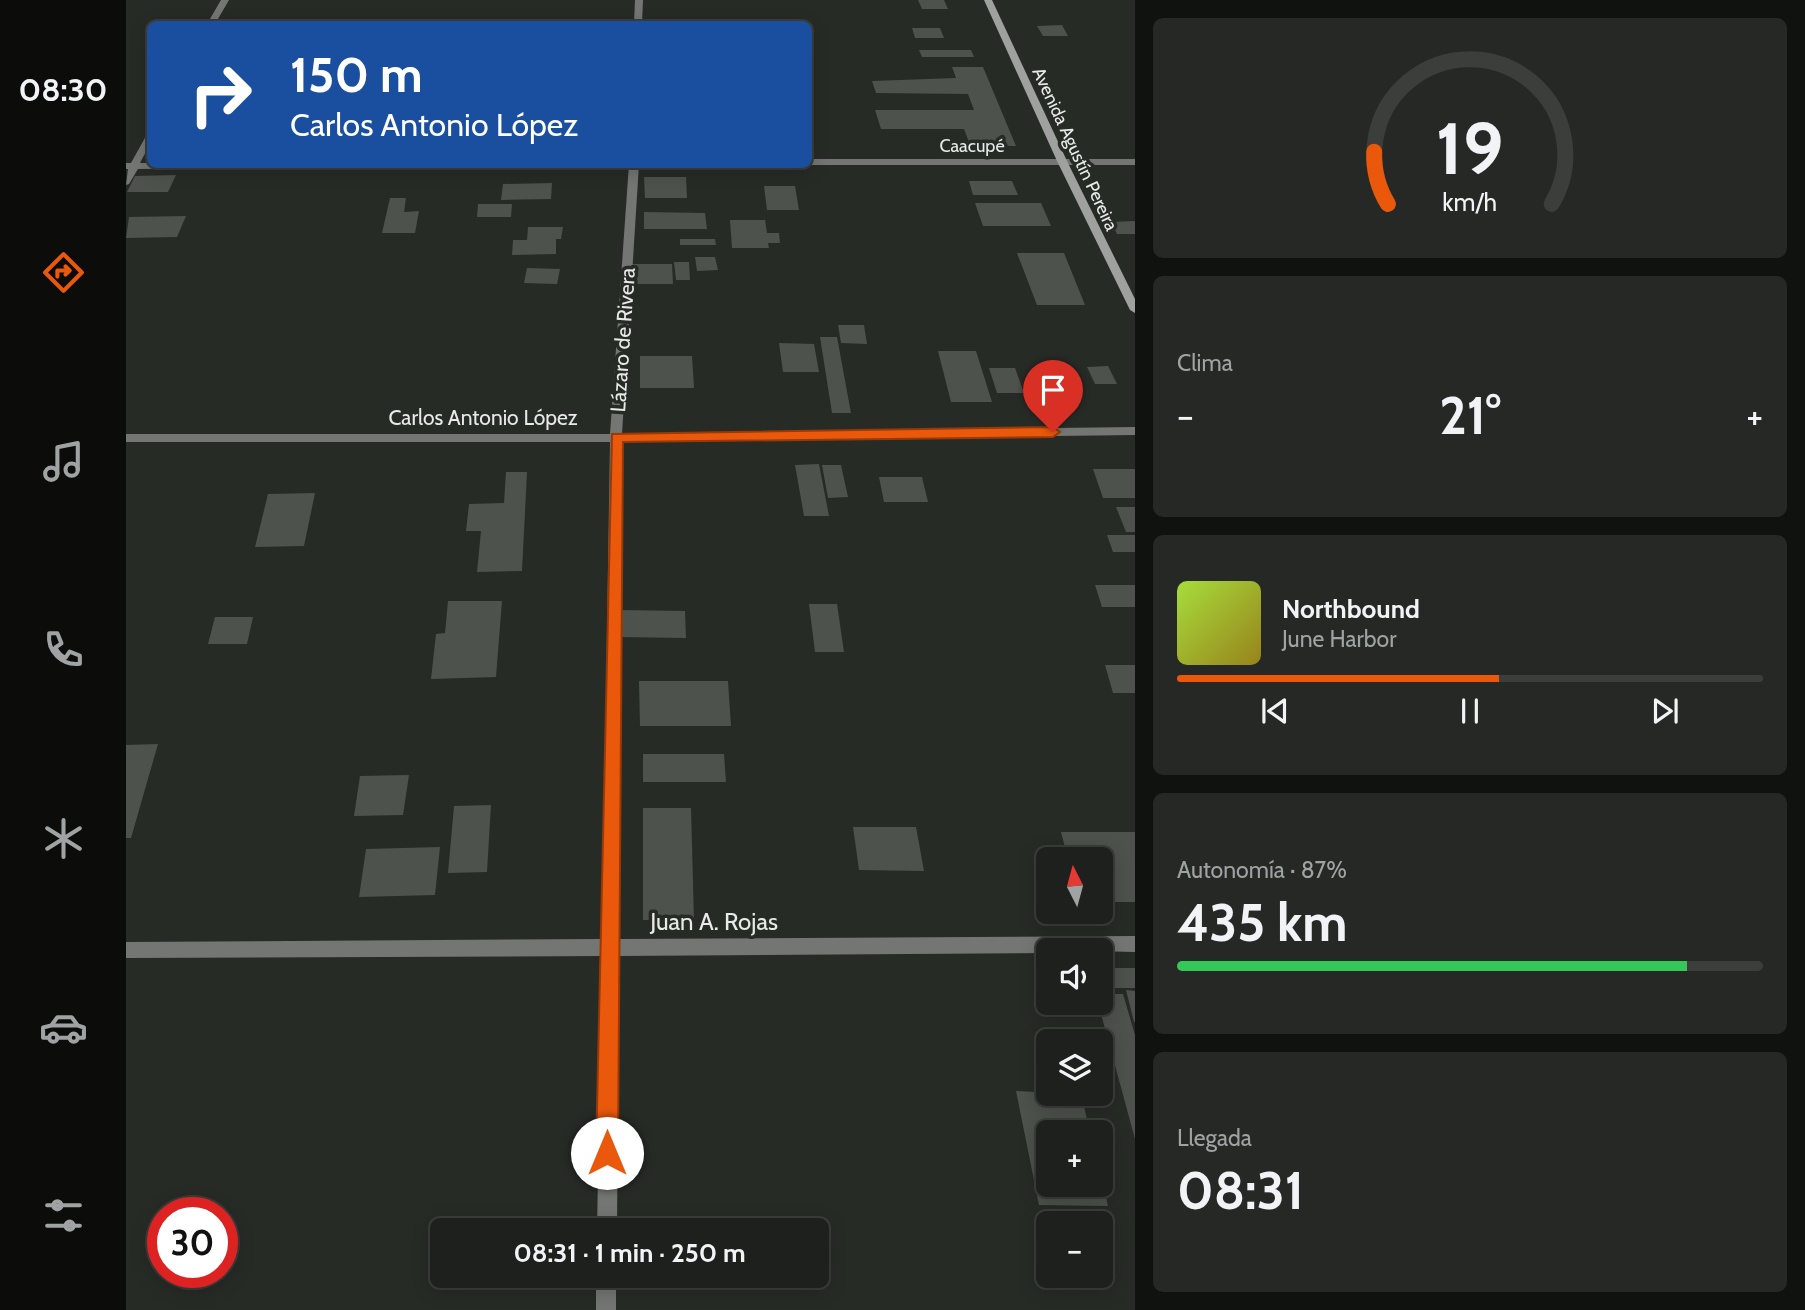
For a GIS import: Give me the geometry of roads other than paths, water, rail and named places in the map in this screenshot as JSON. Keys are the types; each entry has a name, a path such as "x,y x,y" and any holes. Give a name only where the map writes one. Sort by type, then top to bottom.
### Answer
{"main road":[{"name":"Avenida Agustín Pereira","path":"988,0 1062,162 1135,310"}],"street":[{"path":"213,21 225,0"},
{"path":"638,21 639,0"},
{"path":"126,182 130,166 147,140"},
{"name":"Caacupé","path":"812,162 1135,162"},
{"name":"Lázaro de Rivera","path":"607,1218 617,438 634,168"},
{"name":"Carlos Antonio López","path":"126,438 617,438 1135,431"},
{"name":"Juan A. Rojas","path":"126,950 1135,944"},
{"path":"606,1288 606,1310"}]}
